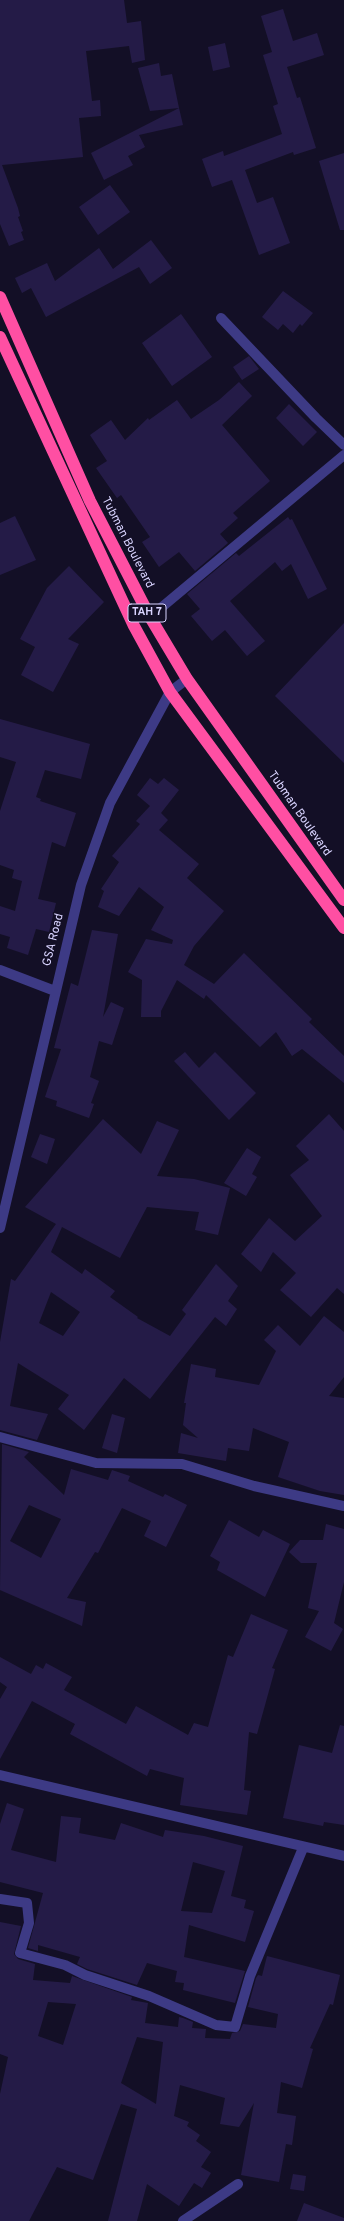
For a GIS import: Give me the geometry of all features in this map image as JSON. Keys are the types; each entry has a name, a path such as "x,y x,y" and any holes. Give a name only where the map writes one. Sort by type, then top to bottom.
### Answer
{"highway":[{"name":"Tubman Boulevard","path":"0,297 90,501 150,617 187,680 344,900"},
{"name":"TAH 7","path":"0,339 134,626 170,692 344,928"}],"street":[{"path":"221,318 316,418 344,445"},
{"path":"150,617 344,455"},
{"name":"GSA Road","path":"0,1228 81,885 110,803 170,692 187,680"},
{"path":"0,970 55,991"},
{"path":"0,1437 96,1463 182,1464 254,1486 344,1506"},
{"path":"0,1775 93,1795 303,1848 344,1856"},
{"path":"0,1899 26,1903 29,1922 20,1953 65,1965 85,1974 149,1996 216,2025 235,2027 250,1976 303,1848"},
{"path":"183,2221 238,2184"}],"building":[{"path":"0,0 124,0 127,23 141,21 145,60 132,63 129,46 86,51 92,101 100,100 101,116 79,118 83,157 2,165 18,208 20,216 18,217 23,231 21,232 24,240 9,246 0,224"},
{"path":"283,9 293,41 317,33 324,55 287,67 297,98 300,97 316,148 294,155 293,152 245,170 257,203 273,197 290,243 259,255 232,180 212,187 202,159 223,151 224,156 282,134 273,106 278,104 263,55 272,52 261,16"},
{"path":"225,43 230,67 213,71 208,47"},
{"path":"159,63 161,76 172,74 179,108 150,111 138,68"},
{"path":"179,108 183,125 139,135 145,147 128,156 133,165 104,180 91,153"},
{"path":"344,153 344,230 340,230 319,161"},
{"path":"110,185 130,212 98,235 79,207"},
{"path":"151,240 172,268 150,284 139,267 46,317 31,288 22,293 15,278 47,263 55,281 99,248 113,269"},
{"path":"283,291 313,313 302,326 300,324 293,333 283,324 278,330 262,317"},
{"path":"181,314 212,357 172,386 142,343"},
{"path":"249,356 259,369 242,380 233,367"},
{"path":"239,382 252,396 222,425 270,481 233,513 238,518 220,534 228,543 195,571 179,552 159,567 142,542 150,537 121,495 117,498 96,468 107,461 90,435 111,420 125,440 148,418 149,420 177,400 191,419 219,400"},
{"path":"289,404 317,432 303,446 276,418"},
{"path":"15,516 36,560 0,575 0,523"},
{"path":"288,517 290,520 292,519 327,589 308,599 291,564 282,571 275,562 230,601 265,641 247,656 225,630 212,641 191,616 200,609 187,594 236,553 239,556"},
{"path":"69,566 104,602 68,639 79,644 53,692 21,675 35,647 20,639 47,588"},
{"path":"344,623 344,763 275,696"},
{"path":"0,719 90,744 81,779 45,770 36,797 41,799 40,801 76,813 65,847 52,842 38,899 56,903 49,932 36,929 28,955 7,948 10,937 0,934 0,906 15,911 22,881 12,878 14,870 0,865 0,811 16,762 0,757"},
{"path":"150,778 158,784 164,778 179,790 161,813 168,820 159,830 199,864 187,878 224,911 194,946 184,965 214,984 244,953 312,1019 309,1022 344,1056 344,1083 302,1049 292,1056 276,1032 260,1047 206,995 204,999 177,980 161,1011 161,1017 141,1017 142,980 128,972 146,939 172,944 173,940 151,930 164,907 139,887 119,916 98,907 104,891 101,889 119,862 112,856 140,824 136,821 150,806 137,795"},
{"path":"92,930 118,934 103,1017 111,1002 124,1008 112,1045 99,1041 90,1077 99,1081 91,1103 94,1104 89,1118 56,1106 57,1101 45,1097 61,1049 54,1048 71,983 78,986"},
{"path":"185,1052 199,1068 215,1052 256,1093 229,1120 174,1061"},
{"path":"329,1114 344,1131 344,1294 337,1288 311,1317 280,1290 296,1273 273,1252 261,1272 241,1254 269,1218 295,1241 322,1216 290,1175 309,1160 296,1146"},
{"path":"103,1119 141,1154 157,1121 179,1130 157,1176 194,1179 230,1188 218,1235 195,1230 199,1212 147,1207 120,1258 62,1227 51,1252 82,1274 85,1269 115,1291 110,1297 138,1317 137,1318 170,1336 186,1314 182,1310 216,1264 238,1286 228,1301 237,1309 226,1326 215,1317 150,1399 124,1378 84,1430 58,1409 69,1395 18,1363 10,1406 48,1414 37,1440 0,1430 0,1342 11,1279 15,1281 56,1224 25,1207","holes":["51,1292 80,1312 63,1336 39,1323"]},
{"path":"40,1134 55,1139 47,1164 31,1157"},
{"path":"247,1148 261,1157 252,1174 257,1177 246,1196 224,1183"},
{"path":"324,1316 344,1332 344,1377 329,1396 344,1398 344,1495 320,1491 278,1477 289,1442 253,1428 249,1451 228,1448 226,1461 178,1453 181,1433 198,1438 183,1425 186,1403 184,1403 191,1364 216,1369 215,1377 259,1385 276,1351 264,1340 278,1325 300,1346"},
{"path":"112,1414 125,1418 117,1453 102,1448"},
{"path":"2,1444 29,1452 24,1457 64,1495 71,1469 108,1480 112,1470 130,1476 128,1481 163,1497 165,1494 187,1505 166,1547 144,1536 151,1521 122,1508 98,1553 95,1552 67,1598 86,1602 82,1626 0,1590","holes":["29,1505 61,1519 41,1558 10,1541"]},
{"path":"229,1520 259,1537 263,1530 290,1544 265,1597 217,1570 220,1562 210,1556"},
{"path":"326,1524 344,1529 344,1582 334,1623 343,1629 331,1651 305,1637 319,1611 308,1608 317,1563 301,1563 289,1552 300,1540 323,1540"},
{"path":"251,1614 288,1630 272,1668 275,1669 257,1734 249,1732 244,1790 251,1791 247,1815 180,1805 184,1778 150,1769 147,1776 70,1734 75,1724 32,1701 0,1759 0,1699 7,1687 0,1682 0,1657 31,1674 36,1665 43,1669 46,1663 72,1677 64,1690 126,1724 136,1706 188,1735 194,1723 208,1727 228,1655 233,1657"},
{"path":"340,1725 344,1726 344,1825 324,1822 323,1826 283,1818 299,1745 332,1753"},
{"path":"7,1803 24,1809 11,1850 56,1862 61,1816 81,1818 79,1833 115,1840 121,1823 163,1837 165,1830 204,1836 243,1846 231,1896 246,1900 244,1908 254,1911 245,1942 189,1925 184,1957 245,1971 235,2003 183,1990 184,1983 175,1982 177,1971 147,1963 137,1985 87,1969 77,1964 80,1957 38,1945 38,1951 28,1948 43,1893 0,1882 0,1824","holes":["193,1862 225,1871 212,1913 181,1911"]},
{"path":"0,1922 21,1926 14,1954 18,1959 35,1964 33,1980 70,1983 72,1976 132,1997 131,2000 148,2003 145,2023 178,2027 179,2017 183,2018 193,2022 192,2028 206,2029 205,2038 230,2039 232,2033 240,2031 243,2024 276,2028 278,2014 248,2007 256,1978 258,1975 262,1976 267,1956 340,1975 333,2005 330,2004 310,2048 313,2049 302,2088 281,2082 277,2113 296,2116 292,2145 286,2144 279,2182 241,2175 254,2103 239,2127 220,2124 225,2098 180,2085 174,2116 189,2122 187,2126 200,2135 196,2141 211,2152 201,2167 211,2173 202,2188 194,2183 179,2206 147,2184 137,2221 108,2221 137,2109 121,2104 93,2180 57,2167 29,2221 0,2221 0,2094 8,2057 0,2054","holes":["48,2002 76,2004 63,2045 38,2036","137,2037 163,2042 156,2104 121,2083"]},
{"path":"293,2174 306,2176 304,2191 290,2189"},
{"path":"304,2203 344,2218 344,2221 297,2221"}]}
